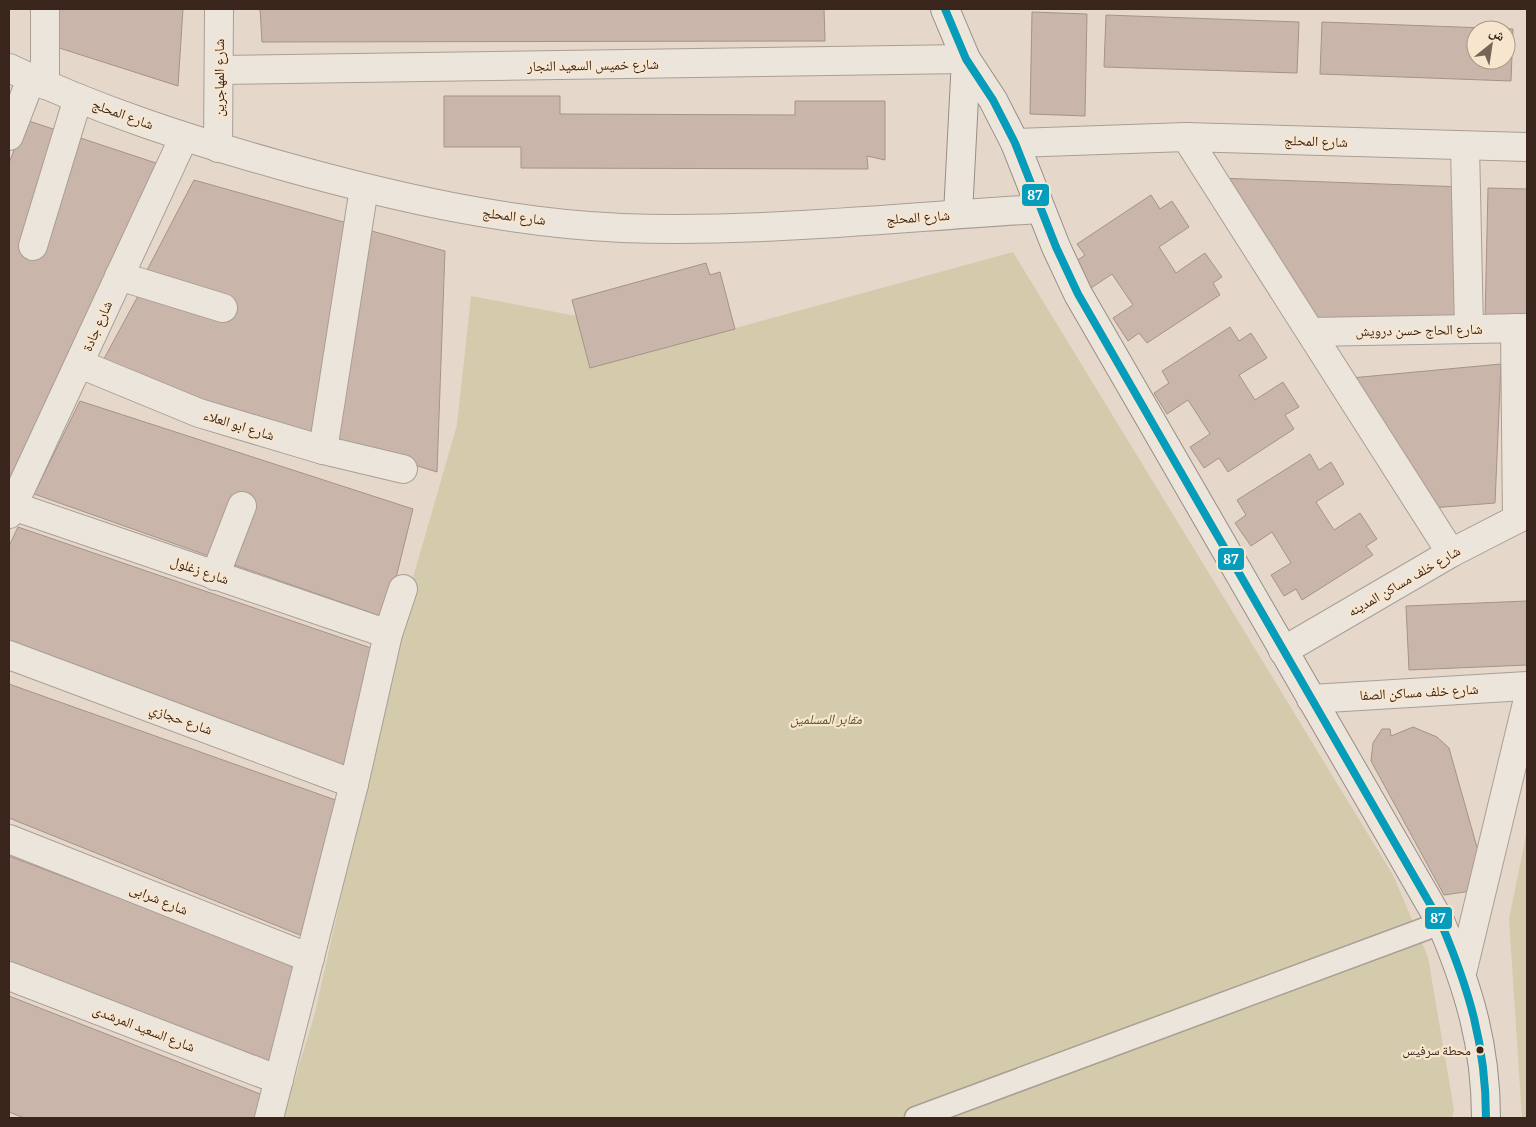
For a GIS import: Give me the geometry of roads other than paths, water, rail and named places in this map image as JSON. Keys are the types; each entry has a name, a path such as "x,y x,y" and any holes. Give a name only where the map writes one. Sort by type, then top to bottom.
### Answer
{"street":[{"path":"9,136 28,77 44,9"},
{"name":"شارع المهاجرين","path":"218,148 219,9"},
{"path":"945,9 966,59 993,100 1015,143 1040,209 1078,294 1441,923 1462,973 1478,1029 1486,1088 1486,1118"},
{"path":"958,214 966,59"},
{"name":"شارع خميس السعيد النجار","path":"219,70 966,59"},
{"name":"شارع المحلج","path":"28,77 78,98 218,148 364,188 491,215 621,228 750,228 1040,209"},
{"path":"33,246 78,98"},
{"name":"شارع جادة","path":"11,510 184,136"},
{"path":"1186,137 1451,553"},
{"name":"شارع المحلج","path":"1015,143 1186,137 1527,148"},
{"path":"1465,146 1469,329"},
{"path":"323,450 364,188"},
{"path":"119,276 223,308"},
{"path":"1521,328 1522,516"},
{"name":"شارع الحاج حسن درويش","path":"1311,332 1521,328"},
{"name":"شارع ابو العلاء","path":"80,364 199,413 323,450 403,469"},
{"path":"216,576 242,506"},
{"name":"شارع زغلول","path":"11,510 388,634"},
{"name":"شارع خلف مساكن المدينه","path":"1283,651 1451,553 1522,516"},
{"path":"269,1118 354,784 388,634 403,589"},
{"name":"شارع حجازي","path":"9,655 354,784"},
{"name":"شارع خلف مساكن الصفا","path":"1311,698 1527,686"},
{"path":"1462,973 1527,703"},
{"name":"شارع شرابى","path":"9,839 310,958"},
{"name":"شارع السعيد المرشدى","path":"9,976 279,1080"}],"lane":[{"path":"916,1118 1441,923"}],"place":[{"name":"محطة سرفيس","path":"1480,1050"}],"park label":[{"name":"مقابر المسلمين","path":"826,719"}]}
